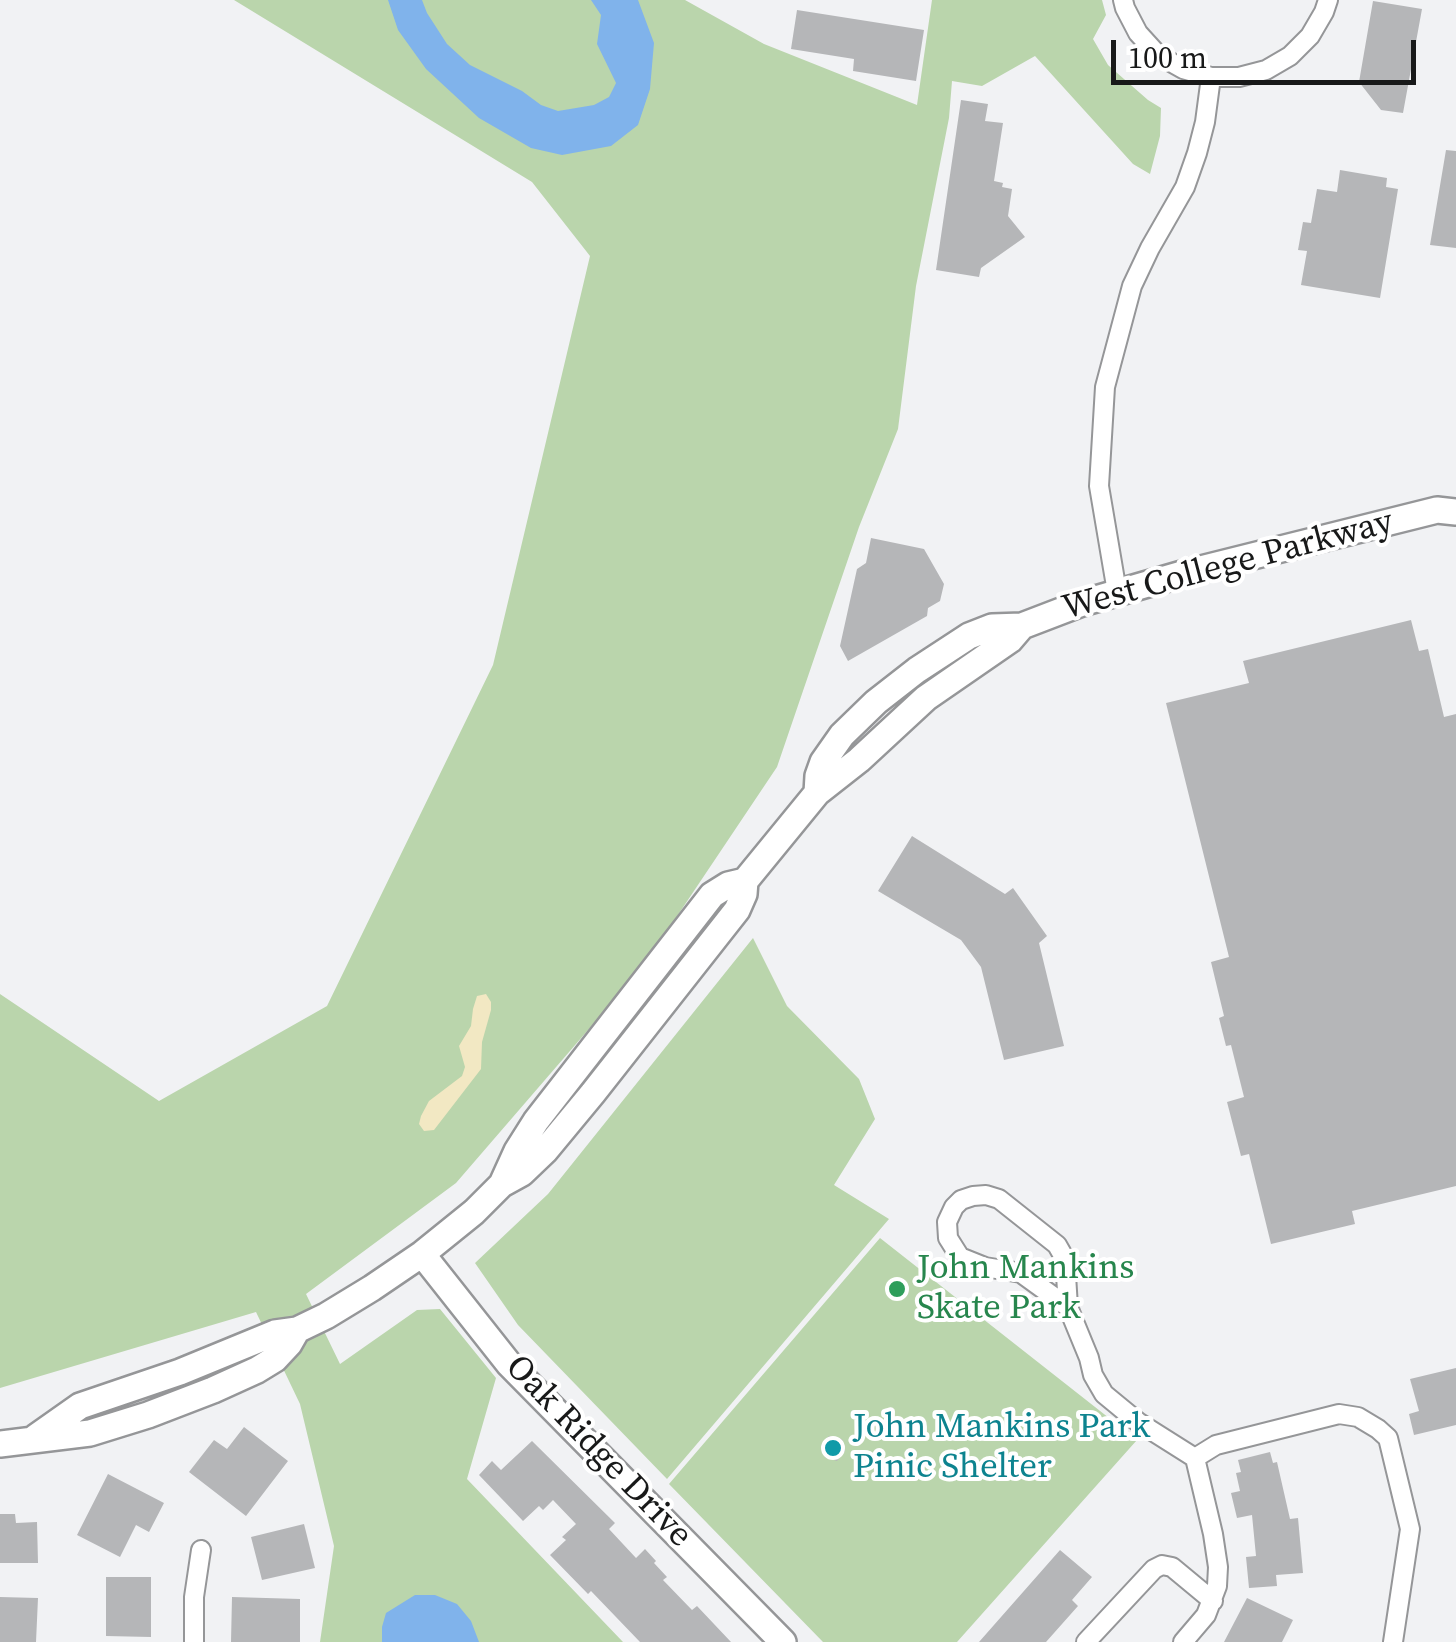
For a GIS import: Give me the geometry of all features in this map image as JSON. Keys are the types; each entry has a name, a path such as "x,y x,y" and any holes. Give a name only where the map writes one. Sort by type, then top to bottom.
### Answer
{"street":[{"path":"1123,0 1138,34 1158,54 1183,70 1211,77 1239,77 1266,70 1290,56 1310,36 1328,0"},
{"path":"1117,592 1099,486 1105,387 1132,286 1185,187 1198,153 1211,77"},
{"name":"West College Parkway","path":"0,1444 36,1438 80,1406 180,1372 275,1333 298,1330 422,1254 502,1184 522,1174 546,1151 737,910 745,881 818,793 926,698 1010,640 1022,626 1117,592 1450,506"},
{"path":"1068,1307 1022,1272 984,1268 960,1257 948,1238 947,1222 954,1207 961,1200 986,1196 998,1199 1056,1246 1065,1259 1068,1307 1104,1394 1138,1422 1195,1458 1213,1534 1217,1586 1196,1630 1183,1642"},
{"name":"Oak Ridge Drive","path":"422,1254 509,1364 783,1642"},
{"path":"1195,1458 1216,1445 1339,1414 1358,1417 1388,1438 1410,1529 1393,1642"},
{"path":"194,1642 194,1598 201,1550"},
{"path":"1086,1642 1162,1565 1172,1567 1212,1601"}],"green space":[{"path":"234,0 685,0 764,44 917,105 932,0 1102,0 1106,15 1093,39 1108,65 1161,108 1160,136 1150,174 1133,164 1035,56 982,86 952,81 949,118 916,286 898,429 859,527 777,767 645,964 456,1183 306,1294 340,1364 417,1310 440,1309 496,1378 467,1479 623,1642 320,1642 334,1546 300,1404 256,1312 0,1388 0,994 159,1101 327,1006 493,665 590,256 532,182"},
{"path":"753,938 787,1006 859,1079 875,1119 834,1185 889,1219 667,1479 518,1325 475,1263 548,1194"},
{"path":"880,1238 1137,1440 957,1642 823,1642 669,1484"}],"sand":[{"path":"486,994 491,1010 482,1042 481,1069 434,1130 424,1131 419,1124 429,1101 462,1076 465,1067 459,1046 471,1026 477,996"}],"water":[{"path":"388,0 422,0 447,44 470,65 558,111 594,105 609,97 616,83 597,44 601,15 591,0 638,0 654,43 650,89 638,125 611,146 562,155 531,148 479,118 426,69 398,30"},
{"path":"415,1595 435,1595 457,1604 471,1621 479,1642 382,1642 386,1613"}],"building":[{"path":"1373,1 1422,9 1403,113 1381,110 1359,82"},
{"path":"797,10 924,30 916,81 853,71 854,59 791,49"},
{"path":"961,100 988,104 985,121 1003,123 994,181 1012,189 1008,216 1025,237 981,268 979,277 936,270"},
{"path":"1446,150 1456,151 1456,248 1430,245"},
{"path":"1340,170 1387,178 1386,187 1398,189 1380,298 1301,285 1307,251 1298,250 1303,222 1311,223 1317,189 1337,192"},
{"path":"871,538 924,549 944,584 940,601 928,608 927,616 848,661 840,646 857,569 866,563"},
{"path":"1411,620 1419,651 1428,649 1444,717 1456,714 1456,1186 1352,1211 1355,1224 1271,1244 1249,1154 1241,1156 1227,1102 1244,1097 1231,1045 1226,1046 1219,1018 1224,1016 1211,962 1229,957 1166,703 1249,683 1243,661"},
{"path":"912,836 1005,894 1013,888 1047,936 1039,943 1064,1046 1004,1060 981,967 961,940 878,891"},
{"path":"1456,1368 1456,1425 1414,1435 1409,1414 1419,1411 1410,1379"},
{"path":"244,1427 288,1461 246,1516 189,1472 214,1440 227,1449"},
{"name":"John Mankins Park Pinic Shelter","path":"829,1436 842,1439 845,1451 837,1461 825,1457 821,1446"},
{"path":"532,1441 615,1523 609,1529 636,1558 645,1549 667,1577 663,1580 692,1610 697,1606 731,1642 640,1642 591,1591 588,1594 550,1555 576,1524 553,1500 543,1510 539,1506 523,1521 479,1475 492,1461 501,1470"},
{"path":"1270,1452 1273,1463 1277,1462 1290,1519 1298,1518 1303,1573 1276,1575 1277,1586 1249,1588 1246,1557 1256,1556 1252,1515 1237,1518 1231,1493 1240,1491 1238,1460"},
{"path":"108,1474 164,1503 149,1532 136,1525 120,1557 77,1535"},
{"path":"0,1514 15,1514 16,1523 37,1522 38,1563 0,1563"},
{"path":"304,1524 315,1568 262,1580 251,1537"},
{"path":"1060,1550 1092,1577 1072,1600 1078,1606 1046,1642 979,1642"},
{"path":"106,1577 151,1577 151,1637 106,1636"},
{"path":"0,1597 38,1598 36,1642 0,1642"},
{"path":"232,1597 300,1599 300,1642 231,1642"},
{"path":"1247,1598 1293,1620 1282,1642 1224,1642"}],"place":[{"name":"John Mankins Skate Park","path":"897,1289"},
{"name":"John Mankins Park Pinic Shelter","path":"833,1448"}]}
